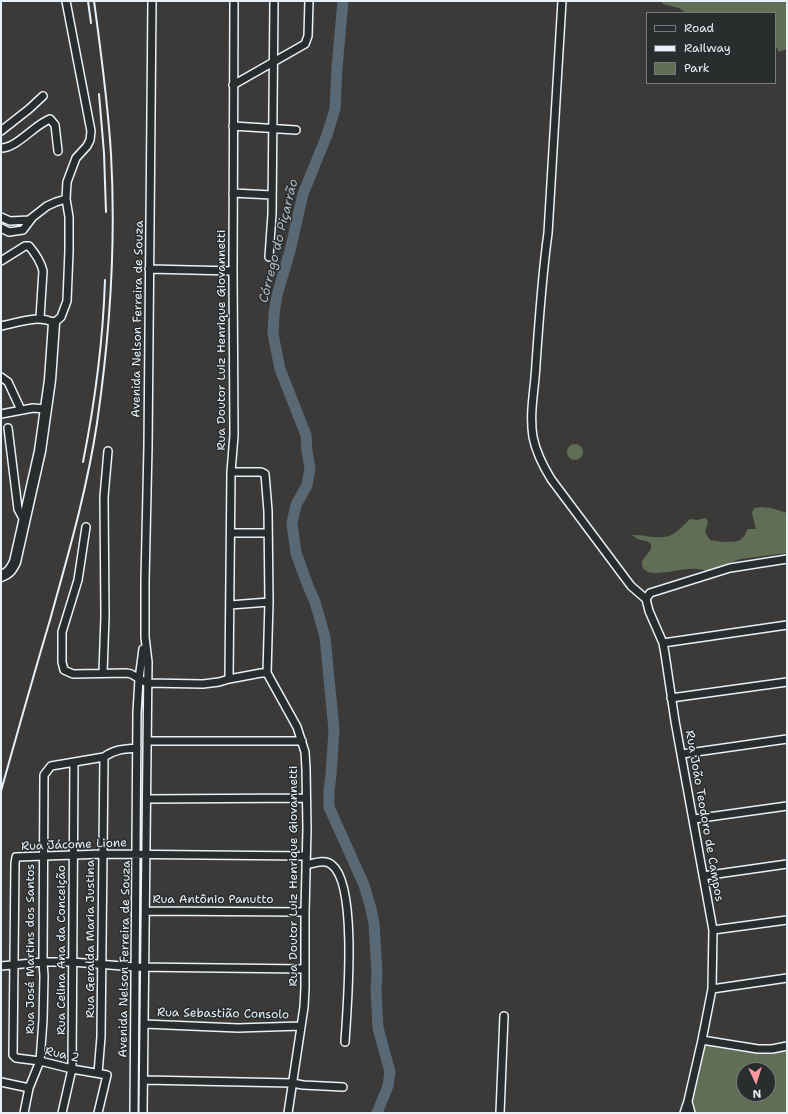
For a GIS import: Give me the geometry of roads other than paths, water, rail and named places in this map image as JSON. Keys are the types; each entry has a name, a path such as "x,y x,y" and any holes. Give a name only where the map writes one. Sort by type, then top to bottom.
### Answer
{"street":[{"path":"1,576 12,570 15,562 40,451 50,380 54,323 61,317 67,301 69,217 66,199 67,182 76,158 87,146 90,140 91,131 66,1"},
{"name":"Avenida Nelson Ferreira de Souza","path":"134,1113 137,748 139,679 145,637 152,1"},
{"name":"Rua Doutor Luiz Henrique Giovannetti","path":"229,679 231,472 234,435 234,1"},
{"path":"269,257 272,195 274,1"},
{"path":"233,85 305,44 308,36 309,1"},
{"path":"562,1 548,233 543,268 542,303 531,408 533,438 542,464 551,479 631,586 646,599 650,593 720,570 740,565 787,559"},
{"path":"1,131 43,96"},
{"path":"1,148 7,147 14,143 50,119 55,125 58,151"},
{"path":"233,126 296,130"},
{"path":"233,193 272,195"},
{"path":"1,228 9,232 23,230 32,218 47,206 66,199"},
{"path":"1,217 10,220 25,221 32,218"},
{"path":"1,261 25,246 29,246 42,266 43,271 40,318"},
{"path":"149,269 233,271"},
{"path":"1,326 40,318 54,323"},
{"path":"1,377 8,382 21,410"},
{"path":"1,414 33,408 46,409"},
{"path":"8,428 18,508 24,520"},
{"path":"103,673 105,616 104,497 108,451"},
{"path":"86,527 78,580 62,632 62,662 64,670 73,674 127,673 148,683 212,683 267,673 269,602 266,479 265,474 261,472 231,472"},
{"path":"231,533 268,533"},
{"name":"Rua João Teodoro de Campos","path":"646,599 649,611 663,642 671,698 713,930 712,988 702,1040 684,1113"},
{"path":"230,605 269,602"},
{"path":"663,642 787,625"},
{"name":"Avenida Nelson Ferreira de Souza","path":"143,1113 148,683 148,662 145,637"},
{"name":"Rua Doutor Luiz Henrique Giovannetti","path":"267,673 289,711 302,741 305,752 305,988 288,1113"},
{"path":"671,698 787,682"},
{"path":"682,754 787,739"},
{"path":"147,741 302,741"},
{"path":"74,762 104,756 111,751 137,748"},
{"name":"Rua Geralda Maria Justina","path":"98,1073 101,1037 104,909 102,854 104,756"},
{"name":"Rua José Martins dos Santos","path":"24,1113 29,1088 40,1061 44,1020 42,855 44,775 51,766 74,762"},
{"name":"Rua Celina Ana da Conceição","path":"62,1113 72,1069 74,762"},
{"path":"147,799 306,798"},
{"path":"694,819 787,806"},
{"name":"Rua Jácome Lione","path":"13,1055 16,857 73,854 306,856"},
{"path":"306,865 326,861 332,865 336,869 341,879 345,894 350,947 350,972 345,1042"},
{"path":"703,876 787,864"},
{"name":"Rua Antônio Panutto","path":"146,911 305,912"},
{"path":"713,930 787,920"},
{"path":"1,966 43,962 72,962 135,967 305,969"},
{"path":"712,988 787,978"},
{"path":"500,1113 504,1016"},
{"name":"Rua Sebastião Consolo","path":"144,1024 238,1028 301,1026"},
{"path":"702,1040 758,1049 772,1049 787,1046"},
{"name":"Rua 2","path":"13,1055 16,1058 40,1061 72,1069 107,1075 98,1113"},
{"path":"144,1080 292,1083 343,1087"},
{"path":"1,1082 29,1088"},
{"path":"688,1101 692,1113"}],"waterway":[{"name":"Córrego do Piçarrão","path":"343,1 335,109 327,135 303,194 290,251 277,295 273,334 280,369 306,435 310,469 307,485 296,505 292,523 296,553 315,602 325,637 334,730 329,807 364,885 374,923 378,1028 390,1072 388,1086 377,1113"}],"railway":[{"path":"88,1 91,23"},
{"path":"1,791 50,620 76,522 93,448 102,390 111,288 113,221 108,116 94,1"},
{"path":"99,94 104,153 106,212"},
{"path":"83,462 98,371 105,280"}]}
